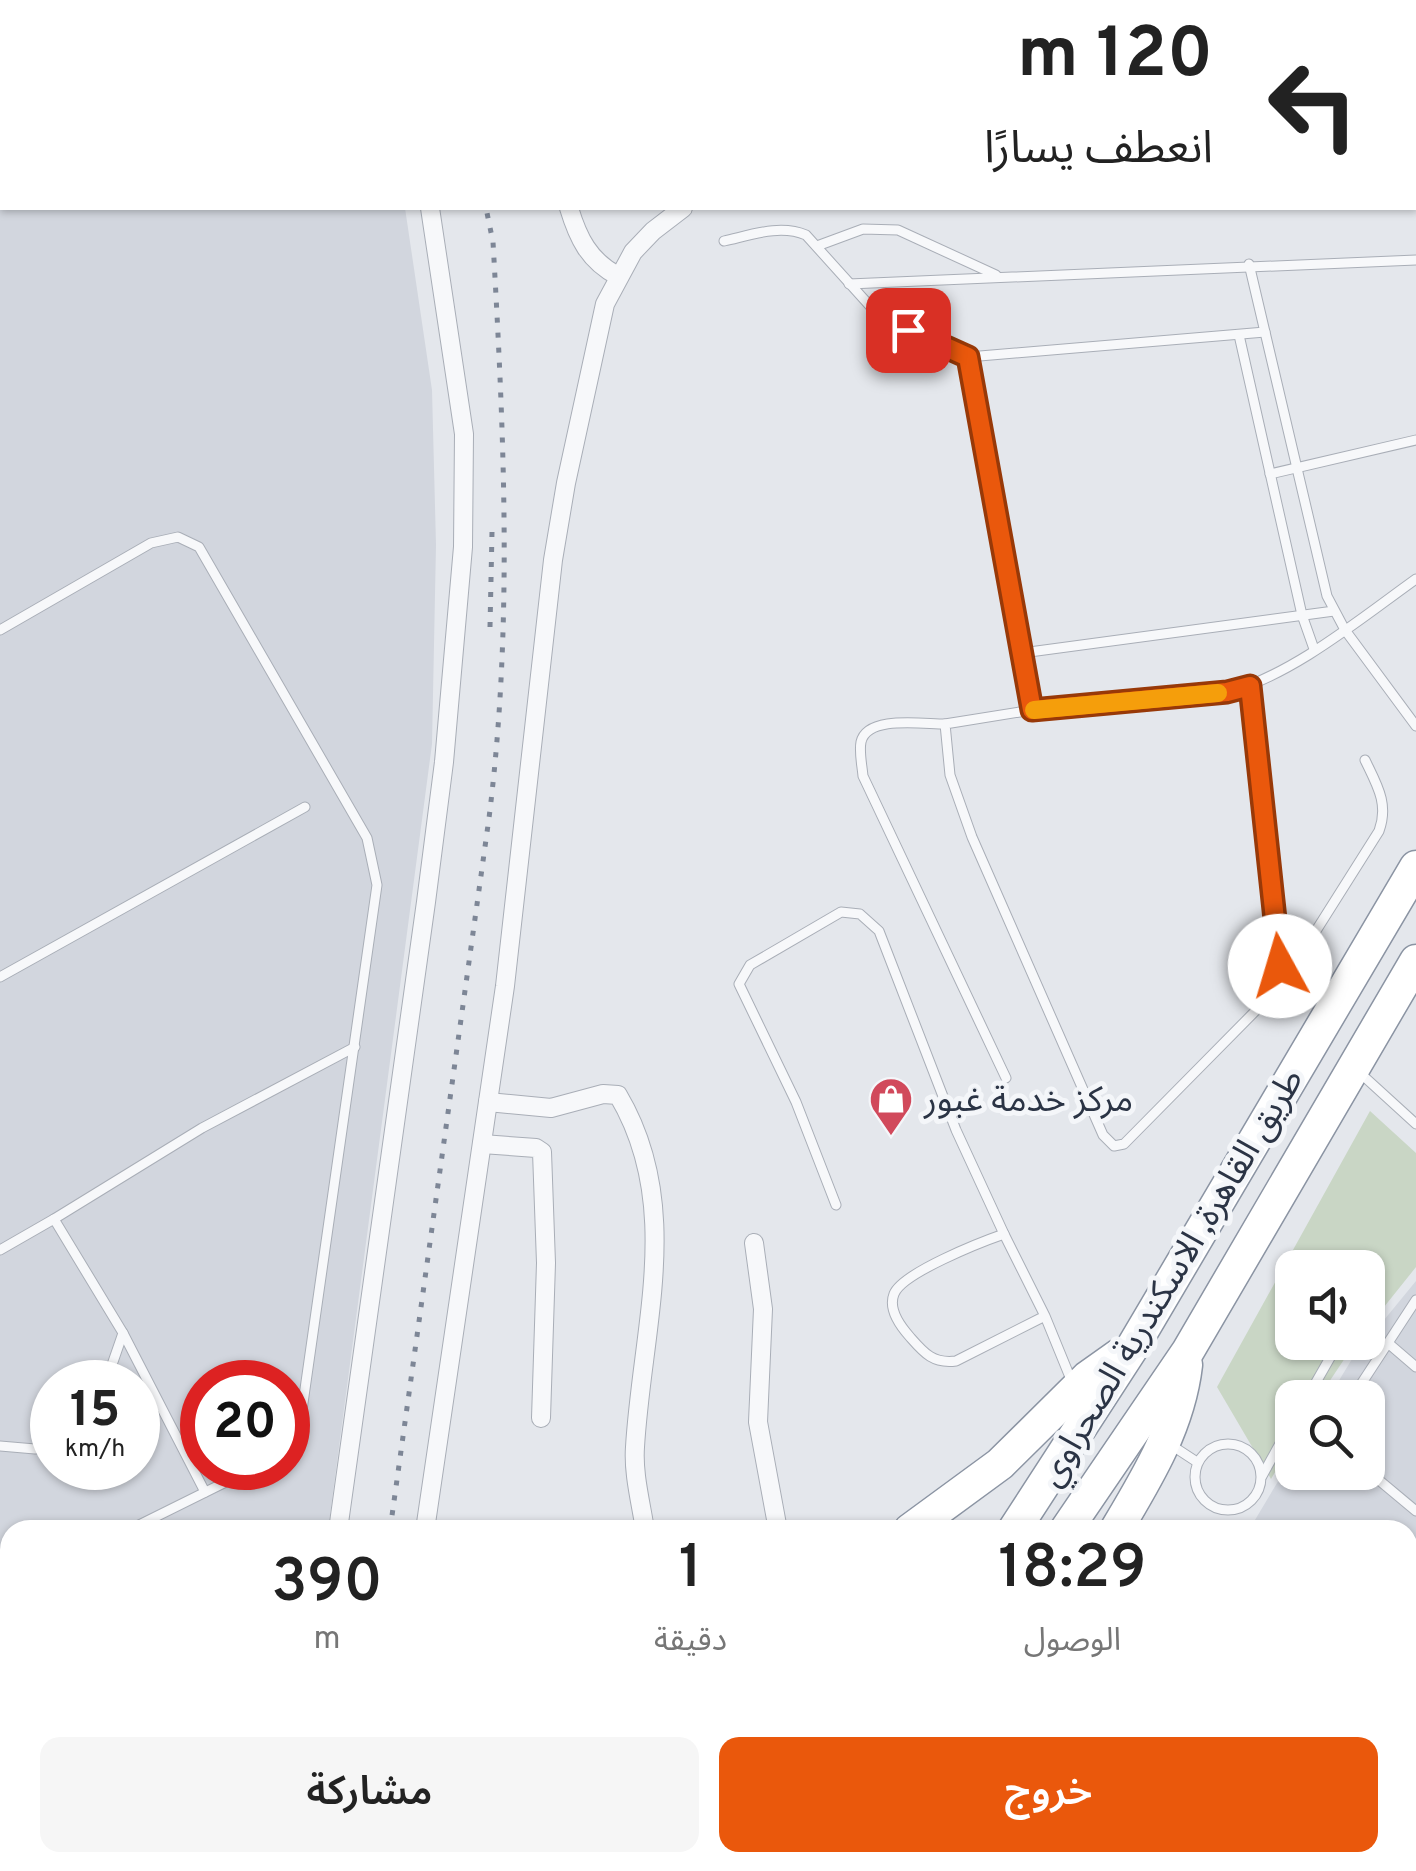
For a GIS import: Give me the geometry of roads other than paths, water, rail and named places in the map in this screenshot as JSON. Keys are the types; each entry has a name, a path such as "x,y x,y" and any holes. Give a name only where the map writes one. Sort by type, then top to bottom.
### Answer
{"highway":[{"name":"طريق القاهرة, الاسكندرية الصحراوي","path":"1020,1520 1132,1348 1416,868"},
{"name":"طريق القاهرة, الاسكندرية الصحراوي","path":"1073,1520 1188,1352 1416,961"},
{"path":"924,1520 1000,1464 1102,1366 1132,1348"},
{"path":"1121,1520 1165,1440 1183,1393 1188,1352"}],"street":[{"path":"339,1520 444,762 463,547 464,434 430,210"},
{"path":"570,210 583,245 594,260 618,276"},
{"path":"427,1520 505,986 552,560 598,332 618,276 653,231 680,210"},
{"path":"488,1102 550,1108 603,1094 618,1095 652,1182 656,1222 651,1307 634,1450 644,1520"},
{"path":"482,1144 536,1148 542,1152 546,1263 541,1418"},
{"path":"754,1242 763,1310 758,1422 776,1520"}],"lane":[{"path":"817,246 863,228 898,230 998,276"},
{"path":"724,240 777,230 806,235 879,316 968,357 1265,332"},
{"path":"850,284 1250,264 1416,260"},
{"path":"1250,264 1320,574 1345,630 1416,726"},
{"path":"1239,334 1302,615 1314,648"},
{"path":"968,357 1032,710"},
{"path":"1270,474 1416,440"},
{"path":"0,630 151,542 178,537 199,547 368,838 377,885 309,1360"},
{"path":"1006,1078 864,776 860,744 866,730 876,724 944,724 1032,710 1227,692 1250,686 1345,630 1416,578"},
{"path":"1022,653 1334,611"},
{"path":"1250,686 1282,983"},
{"path":"944,724 950,775 972,836 1103,1135 1114,1146 1124,1144 1282,983 1380,831 1385,816 1382,795 1365,760"},
{"path":"0,978 306,806"},
{"path":"836,1204 796,1102 740,984 750,964 841,912 860,914 879,931 956,1130 1045,1316 1075,1390"},
{"path":"0,1250 202,1128 355,1047"},
{"path":"1354,1068 1416,1124"},
{"path":"54,1219 123,1334 206,1492"},
{"path":"1004,1234 906,1280 894,1294 892,1308 905,1332 928,1357 941,1363 956,1361 1045,1316"},
{"path":"1364,1380 1416,1300"},
{"path":"114,1360 123,1334"},
{"path":"1388,1343 1416,1367"},
{"path":"1165,1440 1197,1462"},
{"path":"1262,1476 1256,1459 1243,1447 1226,1443 1209,1449 1197,1462 1194,1479 1199,1496 1212,1508 1229,1512 1246,1506 1258,1493 1275,1453"},
{"path":"0,1446 30,1449"},
{"path":"1385,1485 1416,1511"},
{"path":"149,1520 210,1490"}],"railway":[{"path":"391,1520 497,746 504,602 503,458 493,242 486,210"},
{"path":"490,627 492,532"}],"place":[{"name":"مركز خدمة غبور","path":"891,1137"}]}
